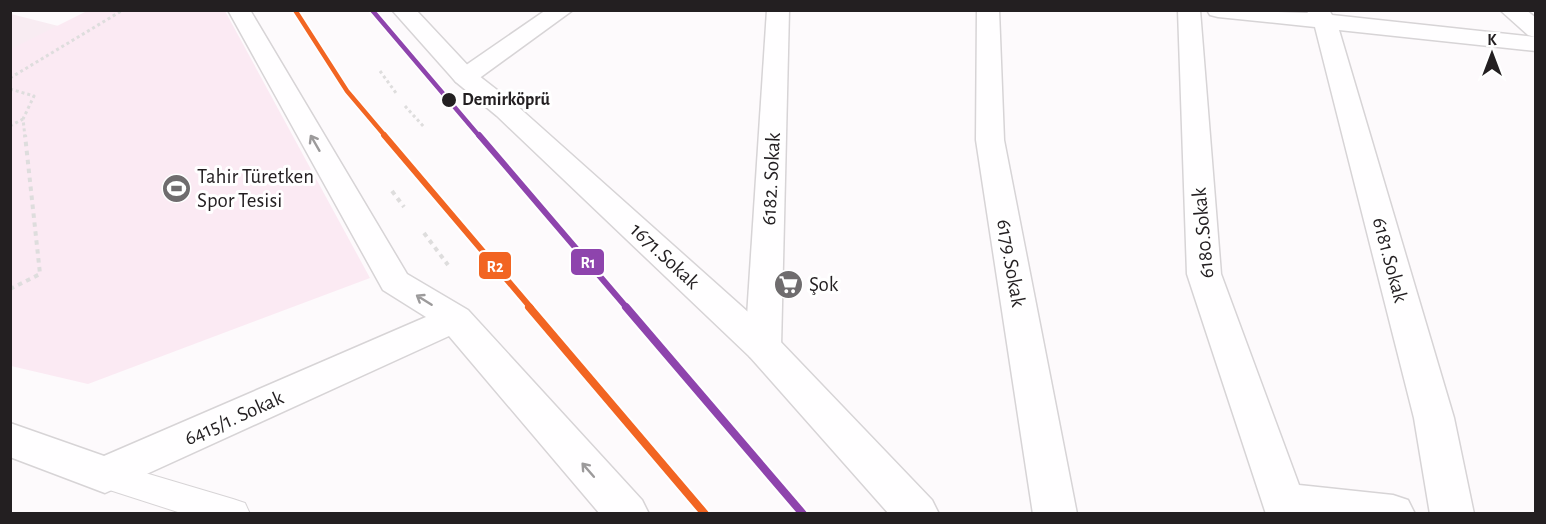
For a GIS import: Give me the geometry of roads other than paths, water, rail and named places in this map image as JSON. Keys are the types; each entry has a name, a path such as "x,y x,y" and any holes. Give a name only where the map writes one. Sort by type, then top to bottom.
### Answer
{"street":[{"path":"239,10 395,282 455,319 627,513"},
{"name":"1671.Sokak","path":"403,10 465,77 506,110 763,347 917,513"},
{"path":"465,77 562,10"},
{"name":"6182. Sokak","path":"763,347 778,10"},
{"name":"6179.Sokak","path":"988,10 990,141 1055,513"},
{"name":"6180.Sokak","path":"1189,10 1204,274 1286,508"},
{"path":"1218,10 1321,16 1536,44"},
{"path":"1511,10 1536,30"},
{"name":"6181.Sokak","path":"1321,16 1434,418 1452,513"},
{"name":"6415/1. Sokak","path":"105,475 455,319"},
{"path":"12,441 105,475"},
{"path":"1286,508 1393,513"}],"lane":[{"path":"105,475 233,513"}],"place":[{"name":"Demirköprü","path":"449,100"},
{"name":"Tahir Türetken Spor Tesisi","path":"176,188"},
{"name":"Şok","path":"788,284"}]}
